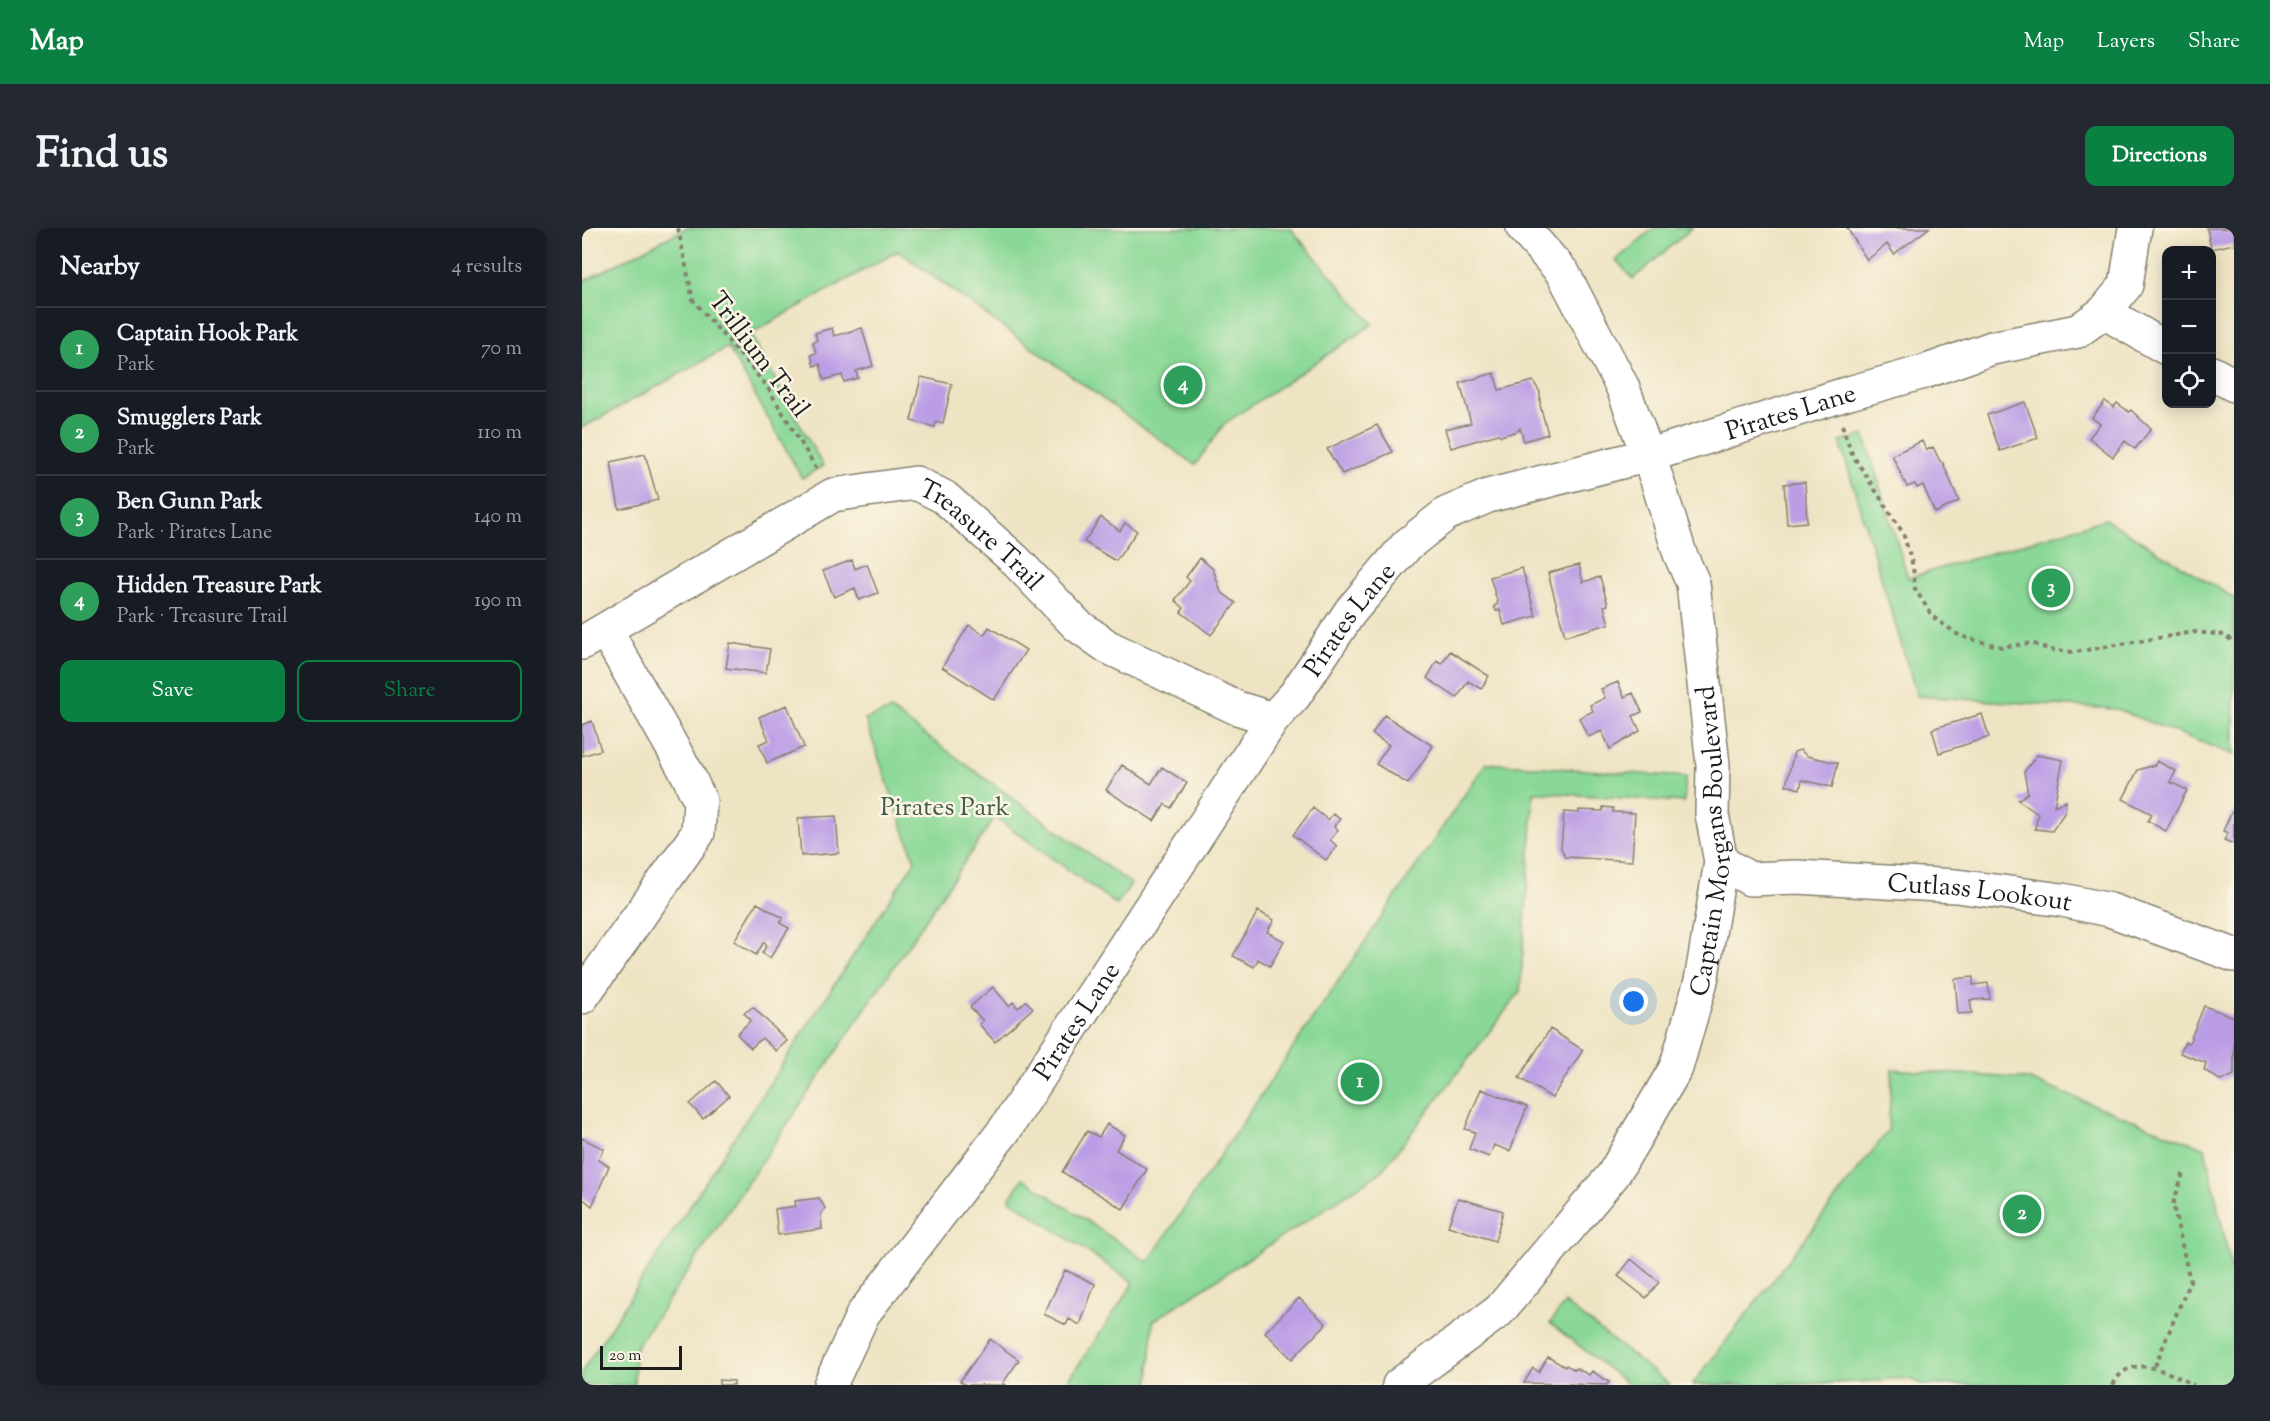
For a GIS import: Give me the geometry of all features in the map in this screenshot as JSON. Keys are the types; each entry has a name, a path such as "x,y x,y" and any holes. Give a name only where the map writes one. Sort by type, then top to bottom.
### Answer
{"street":[{"name":"Captain Morgans Boulevard","path":"1399,1385 1499,1311 1613,1175 1676,1068 1701,981 1721,862 1712,814 1713,765 1694,583 1680,554 1623,388 1563,273 1523,228"},
{"name":"Pirates Lane","path":"830,1385 863,1314 1006,1128 1273,719 1295,695 1350,612 1407,545 1446,514 1488,496 1647,456 1832,398 1924,372 1992,348 2078,331 2104,312 2126,285 2135,228"},
{"path":"2104,312 2162,346"},
{"path":"2216,376 2234,385"},
{"name":"Treasure Trail","path":"594,637 833,495 916,483 944,497 1014,559 1077,625 1108,647 1237,708 1273,719"},
{"path":"582,997 698,834 700,801 688,776 594,637"},
{"name":"Cutlass Lookout","path":"1721,862 1750,879 1797,877 1956,886 2062,900 2110,910 2234,955"}],"path":[{"name":"Trillium Trail","path":"678,228 693,300 766,385 833,495"},
{"path":"1832,398 1852,454 1903,533 1913,566 1915,589 1933,617 1960,636 2002,647 2032,643 2050,650 2074,652 2124,646 2194,632 2225,635 2234,643"},
{"path":"2155,1366 2190,1281 2172,1204 2184,1171"},
{"path":"2113,1385 2118,1376 2138,1366 2155,1366 2194,1385"}],"green space":[{"path":"686,228 1290,228 1373,324 1224,424 1195,465 898,251 750,334 823,466 802,478 728,347 582,428 582,282"},
{"path":"1654,228 1692,228 1633,279 1616,260"},
{"path":"1864,435 1908,578 2105,519 2234,598 2234,755 2116,709 1917,696 1840,442"},
{"name":"Pirates Park","path":"891,710 1131,884 1117,905 995,817 635,1349 634,1385 582,1385 582,1371 915,861 865,719"},
{"path":"1486,763 1686,777 1684,802 1534,792 1520,992 1381,1172 1153,1321 1149,1385 1065,1385 1134,1283 1009,1199 1023,1178 1148,1262"},
{"path":"1892,1069 2027,1079 2205,1148 2234,1280 2234,1385 1922,1385 1911,1380 1899,1379 1805,1384 1692,1385 1888,1131"},
{"path":"1565,1303 1670,1385 1629,1385 1550,1323"}],"building":[{"path":"1847,228 1929,228 1894,254 1887,244 1867,260"},
{"path":"2207,228 2234,228 2234,244 2216,248 2216,246 2210,246"},
{"path":"832,328 834,336 862,328 873,366 856,371 858,378 844,382 842,375 824,380 820,364 814,366 811,355 816,353 813,342 817,341 815,333"},
{"path":"1494,373 1499,390 1533,381 1540,392 1540,405 1548,434 1524,441 1520,428 1518,431 1501,436 1498,434 1451,448 1445,429 1471,423 1460,383"},
{"path":"921,377 952,384 943,423 936,422 935,427 911,421"},
{"path":"2105,401 2114,407 2117,403 2129,412 2131,410 2151,429 2135,449 2125,441 2113,457 2089,438 2100,424 2092,418"},
{"path":"2025,402 2038,438 2000,451 1987,415"},
{"path":"1377,425 1393,452 1342,474 1327,449"},
{"path":"1922,441 1926,450 1933,447 1943,463 1959,501 1935,513 1923,485 1917,488 1915,484 1907,487 1892,455"},
{"path":"645,454 658,500 619,509 611,462"},
{"path":"1805,482 1807,522 1787,524 1784,484"},
{"path":"1101,517 1120,531 1125,523 1137,531 1116,561 1084,542"},
{"path":"1200,558 1213,569 1221,592 1236,603 1211,635 1181,612 1184,608 1175,600 1190,581 1186,577"},
{"path":"852,560 855,569 867,564 878,593 859,600 855,588 834,597 823,571"},
{"path":"1579,565 1583,582 1600,577 1608,605 1604,606 1609,624 1565,636 1548,573"},
{"path":"1522,568 1536,616 1504,625 1500,610 1496,611 1494,606 1498,604 1490,577"},
{"path":"969,625 984,635 989,627 1026,650 994,700 942,667"},
{"path":"730,643 770,649 766,673 726,668"},
{"path":"1450,651 1489,676 1481,689 1468,681 1457,698 1427,678 1437,661 1442,664"},
{"path":"1618,682 1624,697 1633,693 1642,712 1633,716 1640,731 1610,749 1602,731 1588,737 1579,718 1593,711 1590,705 1605,698 1601,689"},
{"path":"787,705 804,747 767,763 759,744 769,740 759,717"},
{"path":"1982,714 1989,737 1939,753 1932,729"},
{"path":"1384,715 1433,746 1408,784 1376,764 1389,745 1372,734"},
{"path":"592,721 601,750 582,756 582,725"},
{"path":"1800,750 1807,756 1838,763 1832,787 1802,780 1800,789 1786,785 1794,752"},
{"path":"2037,755 2063,760 2054,806 2066,801 2065,812 2052,831 2035,829 2038,814 2018,800 2028,793 2024,772"},
{"path":"2157,761 2176,771 2170,782 2187,790 2166,831 2148,821 2152,814 2123,799 2138,770 2155,765"},
{"path":"1122,765 1151,784 1162,767 1187,783 1171,808 1165,804 1154,821 1106,790"},
{"path":"1603,807 1613,808 1613,812 1635,813 1632,861 1565,857 1561,848 1564,812 1603,811"},
{"path":"2234,807 2234,844 2224,840 2228,833 2223,831"},
{"path":"1313,808 1328,820 1333,814 1340,819 1334,826 1338,830 1330,840 1337,846 1326,860 1293,835"},
{"path":"836,816 839,853 801,856 798,818"},
{"path":"757,903 783,918 780,923 789,928 770,958 762,953 767,945 764,942 756,955 734,941"},
{"path":"1258,911 1274,920 1267,932 1284,941 1270,966 1258,959 1254,967 1233,956"},
{"path":"1973,977 1973,985 1988,983 1990,999 1970,1000 1972,1013 1958,1014 1955,979"},
{"path":"993,987 1009,1006 1013,1002 1018,1008 1026,1001 1033,1008 995,1042 979,1024 983,1021 970,1007"},
{"path":"2204,1006 2234,1017 2234,1075 2221,1081 2204,1070 2206,1063 2180,1053 2185,1042 2189,1043"},
{"path":"753,1007 787,1041 776,1051 762,1038 751,1048 737,1034 751,1020 744,1013"},
{"path":"1550,1029 1583,1050 1552,1098 1519,1078"},
{"path":"716,1081 729,1096 703,1119 690,1104"},
{"path":"1481,1089 1527,1107 1510,1151 1494,1145 1489,1157 1469,1149 1475,1132 1465,1129"},
{"path":"1107,1124 1125,1135 1116,1150 1147,1169 1123,1209 1062,1172 1087,1131 1099,1137"},
{"path":"582,1138 604,1149 598,1160 609,1166 592,1206 582,1198"},
{"path":"819,1198 825,1208 821,1214 822,1229 778,1235 775,1209 796,1206 795,1201"},
{"path":"1458,1198 1503,1211 1495,1241 1448,1226"},
{"path":"1631,1259 1659,1282 1646,1298 1618,1276"},
{"path":"1065,1270 1095,1284 1080,1325 1069,1319 1066,1325 1044,1314"},
{"path":"1299,1298 1326,1324 1292,1359 1265,1332"},
{"path":"990,1339 1019,1360 1003,1383 1006,1385 966,1385 960,1381"},
{"path":"1548,1357 1565,1367 1566,1365 1575,1370 1576,1368 1589,1375 1592,1371 1609,1382 1607,1385 1524,1383 1533,1368 1539,1372"},
{"path":"719,1380 734,1381 734,1385 719,1385"}],"place":[{"name":"Hidden Treasure Park","path":"1183,385"},
{"name":"Ben Gunn Park","path":"2051,588"},
{"name":"Captain Hook Park","path":"1360,1082"},
{"name":"Smugglers Park","path":"2022,1214"}]}
